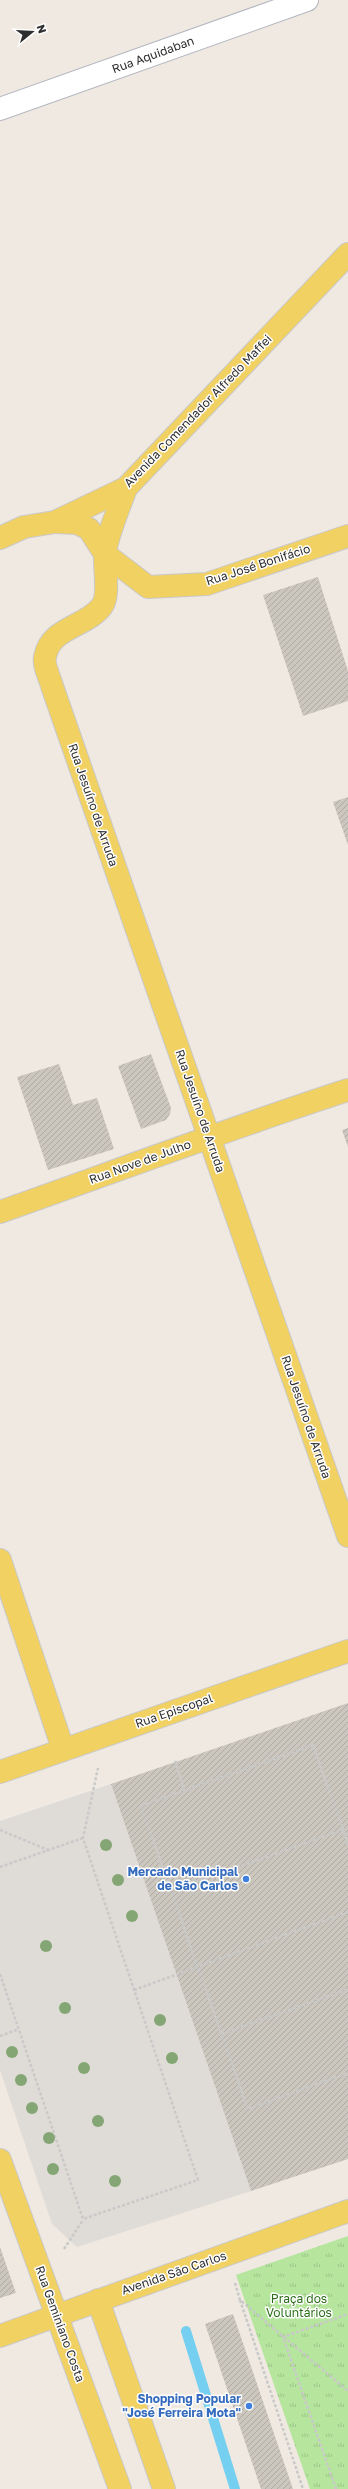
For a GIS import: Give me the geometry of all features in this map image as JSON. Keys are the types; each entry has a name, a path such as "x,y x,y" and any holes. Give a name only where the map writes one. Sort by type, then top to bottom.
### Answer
{"main road":[{"name":"Avenida Comendador Alfredo Maffei","path":"0,538 24,527 55,522 126,488 348,254"},
{"path":"105,554 126,488"},
{"path":"55,522 77,523 89,529 105,554"},
{"name":"Rua José Bonifácio","path":"105,554 148,587 207,584 348,536"},
{"name":"Rua Jesuíno de Arruda","path":"105,554 106,583 103,605 90,618 67,630 53,640 45,657 52,686 348,1536"},
{"name":"Rua Nove de Julho","path":"0,1212 177,1150 208,1136 348,1090"},
{"path":"0,1560 63,1749"},
{"name":"Rua Episcopal","path":"0,1772 348,1651"},
{"name":"Rua Geminiano Costa","path":"0,2160 58,2315 120,2489"},
{"name":"Avenida São Carlos","path":"0,2336 348,2211"},
{"path":"98,2300 164,2489"}],"street":[{"name":"Rua Aquidaban","path":"0,110 307,0"}],"path":[{"path":"0,1974 83,2220 198,2180 82,1838 106,1734"},
{"path":"348,1844 313,1745 141,1806 248,2109 348,2073"},
{"path":"175,1762 185,1790"},
{"path":"0,1830 49,1850"},
{"path":"171,1890 343,1830"},
{"path":"0,1867 82,1838"},
{"path":"134,1990 348,1912"},
{"path":"222,2034 348,1989"},
{"path":"0,2036 19,2030"},
{"path":"226,2255 303,2489"},
{"path":"240,2300 348,2391"},
{"path":"283,2337 348,2314"},
{"path":"283,2337 336,2489"}],"green space":[{"name":"Praça dos Voluntários","path":"348,2236 348,2489 310,2489 236,2275"}],"shaded area":[{"path":"111,1784 251,2191 77,2247 52,2224 0,2070 0,1821"}],"building":[{"path":"318,577 348,671 348,701 303,716 263,595"},
{"path":"348,797 348,845 333,802"},
{"path":"151,1054 171,1108 170,1114 166,1120 141,1129 118,1066"},
{"path":"59,1064 73,1105 97,1098 114,1149 48,1170 17,1077"},
{"path":"348,1128 348,1147 342,1130"},
{"name":"Mercado Municipal de São Carlos","path":"348,1703 348,2159 251,2191 111,1784"},
{"path":"0,2247 16,2293 0,2298"},
{"name":"Shopping Popular \"José Ferreira Mota\"","path":"233,2314 293,2489 261,2489 205,2324"}],"waterway":[{"path":"186,2331 235,2489"}],"place":[{"name":"Mercado Municipal de São Carlos","path":"246,1879"},
{"name":"Shopping Popular \"José Ferreira Mota\"","path":"249,2406"}]}
